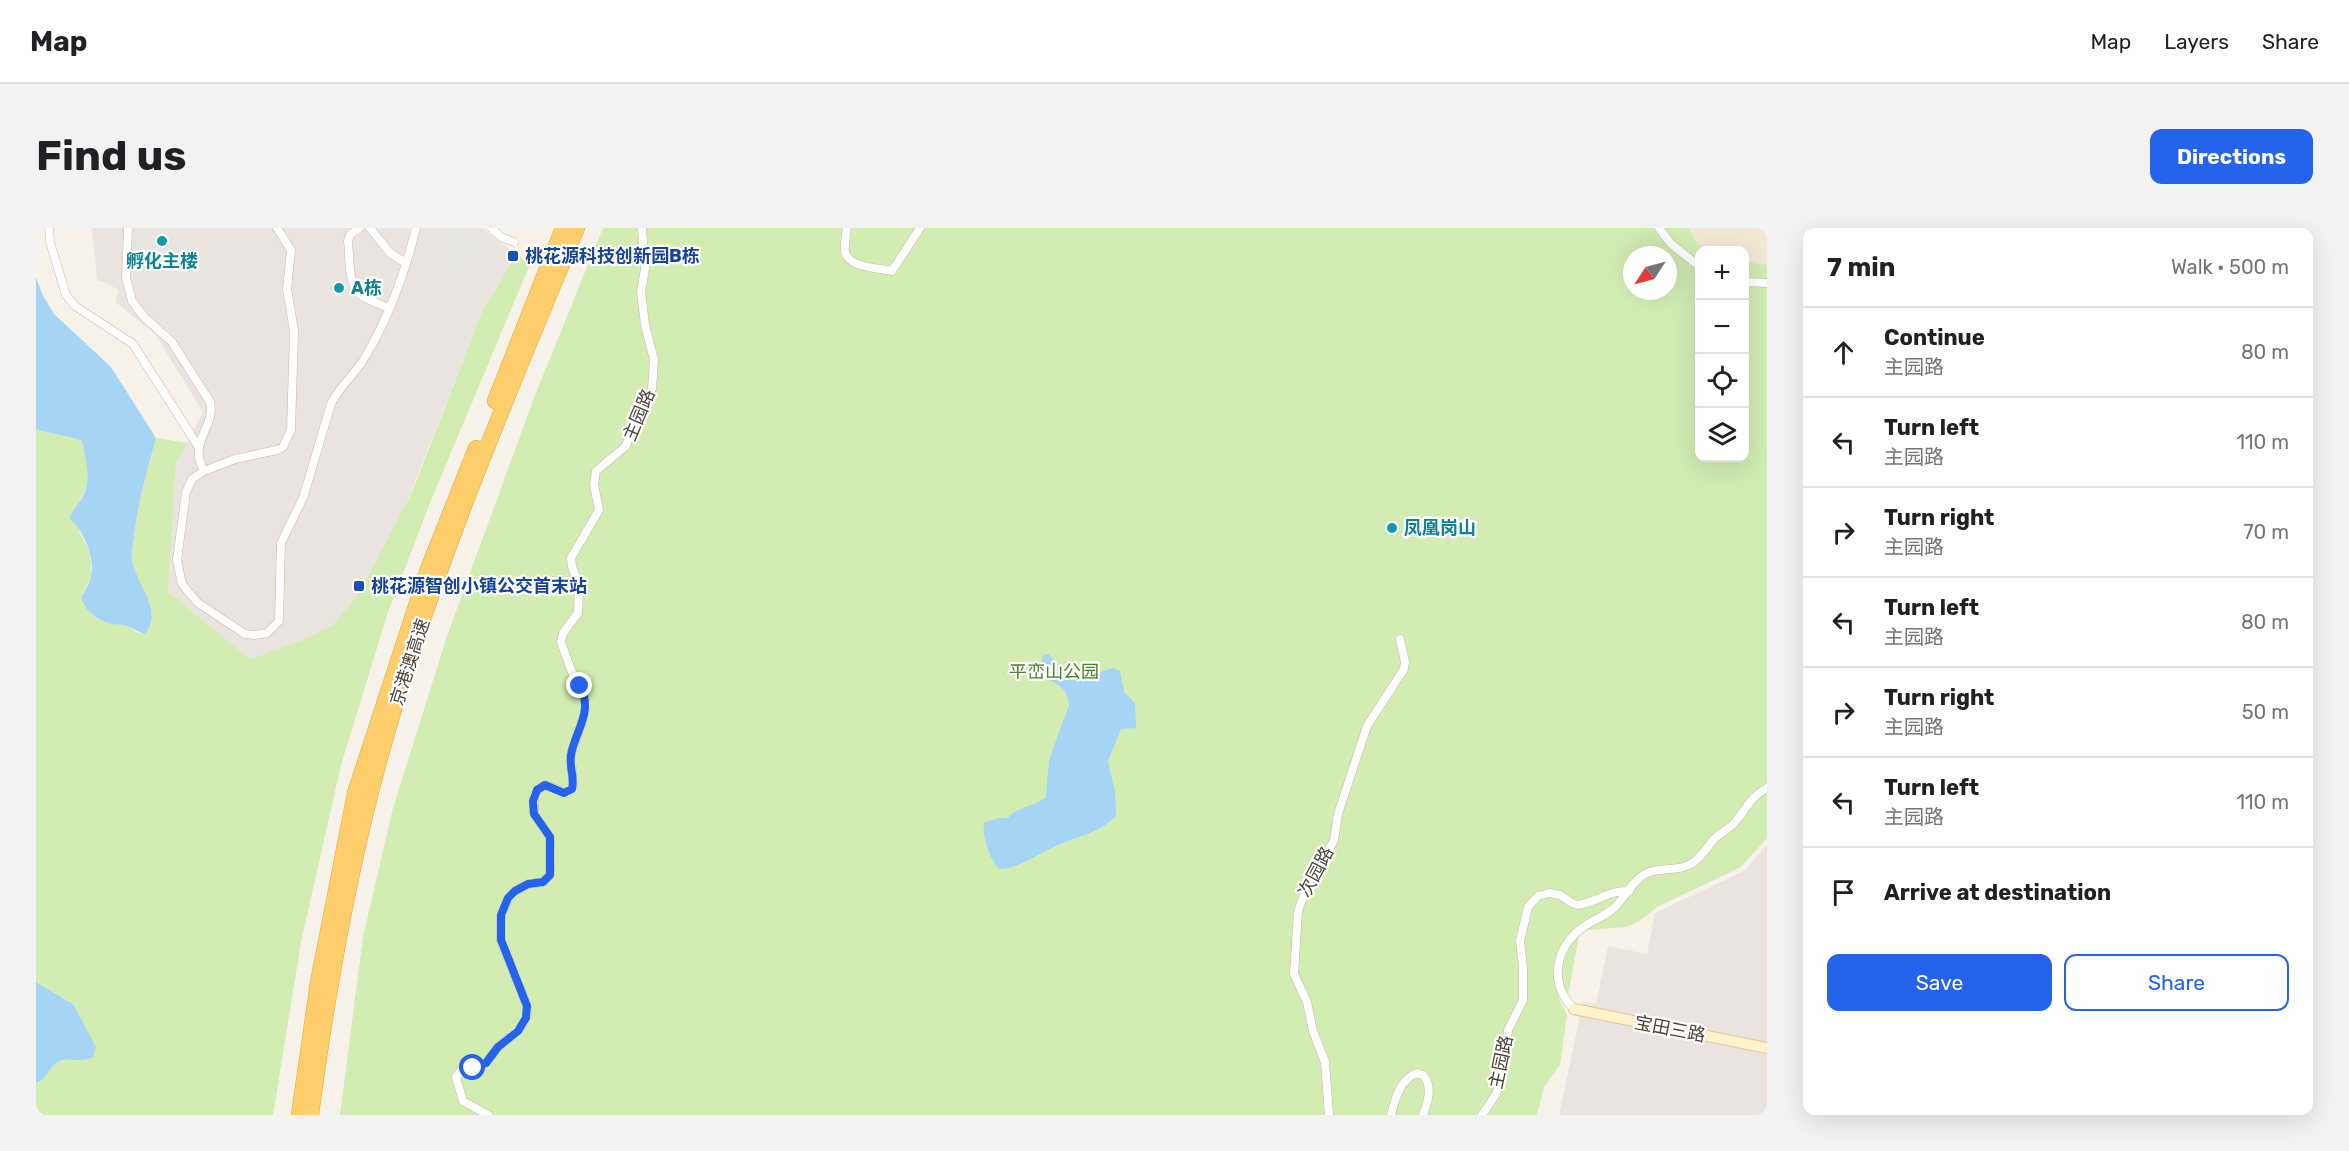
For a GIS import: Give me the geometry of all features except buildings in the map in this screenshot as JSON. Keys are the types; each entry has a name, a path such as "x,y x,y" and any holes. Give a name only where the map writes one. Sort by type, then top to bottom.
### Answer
{"highway":[{"name":"京港澳高速","path":"299,1115 318,982 355,793 428,569 563,228"},
{"name":"京港澳高速","path":"311,1115 342,919 380,758 427,609 490,439 577,228"}],"street":[{"path":"49,228 50,242 66,295 75,306 133,344 198,446"},
{"path":"128,228 126,277 132,301 144,317 172,342 210,402 211,414 198,446 199,460 204,471"},
{"path":"277,228 291,250 287,289 294,331 291,430 286,441 277,450 250,454 204,471 192,479 186,492 177,560 179,578 193,599 237,631 250,635 263,634 273,629 279,621 281,543 303,498 328,412 335,396 362,362 389,308 416,228"},
{"path":"360,228 350,235 348,241 351,277 356,291 360,296 389,308"},
{"path":"370,228 390,253 406,262"},
{"path":"490,228 501,237 514,242"},
{"name":"主园路","path":"488,1115 481,1110 472,1111 460,1095 456,1080 463,1068 477,1068 486,1063 498,1047 520,1028 528,1013 502,943 500,929 502,912 509,896 525,885 545,881 550,875 550,837 534,814 535,793 545,785 567,793 573,785 571,754 586,705 584,692 571,670 561,642 562,635 578,613 579,588 571,558 599,510 594,485 596,471 626,446 633,426 652,389 654,366 641,292 645,269 642,228"},
{"path":"846,228 845,250 850,260 857,264 892,271 920,228"},
{"path":"1659,228 1671,244 1695,263"},
{"path":"1749,282 1767,283"},
{"name":"次园路","path":"1329,1115 1326,1062 1294,974 1298,911 1308,883 1334,840 1340,808 1367,726 1404,669 1405,662 1400,639"},
{"name":"主园路","path":"1574,1010 1564,999 1557,980 1558,963 1562,952 1574,934 1613,909 1646,874 1683,868 1697,860 1714,840 1736,822 1748,803 1767,788"},
{"name":"主园路","path":"1482,1115 1496,1094 1503,1073 1508,1030 1523,1000 1520,941 1530,904 1538,896 1545,894 1560,895 1578,905 1598,900 1613,892 1629,891"},
{"name":"宝田三路","path":"1574,1010 1767,1048"},
{"path":"1391,1115 1405,1080 1417,1073 1423,1074 1429,1085 1427,1105 1423,1115"}],"shaded area":[{"path":"92,228 482,228 516,255 482,312 401,517 360,592 333,625 301,641 250,659 168,592 176,464 203,412 155,334 115,302 119,290 97,279"},
{"path":"446,228 455,228 487,240 472,281 432,266"},
{"path":"1689,228 1767,228 1767,263 1761,265 1749,261 1749,246 1698,245"},
{"path":"1767,845 1767,1115 1559,1115 1583,1001 1596,1004 1608,946 1647,954 1655,913 1744,871"}],"green space":[{"name":"平峦山公园","path":"603,228 1689,228 1698,245 1702,246 1695,246 1695,462 1749,462 1749,261 1761,265 1767,263 1767,838 1741,867 1657,907 1641,920 1627,927 1587,930 1579,936 1568,995 1558,996 1567,1015 1560,1065 1544,1087 1537,1115 340,1115 363,937 393,808 447,636 535,395"},
{"path":"516,255 531,262 432,498 388,612 341,765 301,942 273,1115 36,1115 36,1083 60,1061 84,1060 93,1057 73,1004 36,982 36,429 82,441 88,471 86,487 71,514 90,553 91,577 81,598 109,623 127,626 136,632 145,634 150,626 151,608 135,570 132,555 140,500 156,438 187,443 176,464 168,592 250,659 300,641 333,625 360,592 412,492 482,312"}],"water":[{"path":"36,277 42,294 54,314 111,367 156,438 140,500 132,555 135,570 151,607 152,617 145,634 127,626 110,624 99,619 88,610 81,598 92,569 90,553 80,530 70,519 87,484 86,462 82,441 36,429"},
{"path":"1049,654 1060,670 1074,676 1087,676 1113,668 1120,671 1124,692 1135,703 1136,728 1121,729 1108,761 1115,792 1116,816 1096,830 1022,863 999,869 987,847 984,823 998,818 1008,818 1016,811 1046,797 1049,760 1069,705 1064,690 1043,675 1041,667 1043,655"},
{"path":"36,982 73,1004 96,1047 93,1057 84,1060 60,1061 42,1080 36,1083"}],"place":[{"name":"孵化主楼","path":"162,241"},
{"name":"桃花源科技创新园B栋","path":"513,256"},
{"name":"A栋","path":"339,288"},
{"name":"凤凰岗山","path":"1392,528"},
{"name":"桃花源智创小镇公交首末站","path":"359,586"}],"route":[{"path":"473,1068 486,1063 498,1047 515,1034 525,1022 527,1015 526,1003 518,988 513,968 501,940 502,912 509,896 515,891 528,884 543,882 550,875 550,837 534,814 533,801 537,790 545,785 564,793 572,789 571,754 586,708 584,692 580,686"}]}
